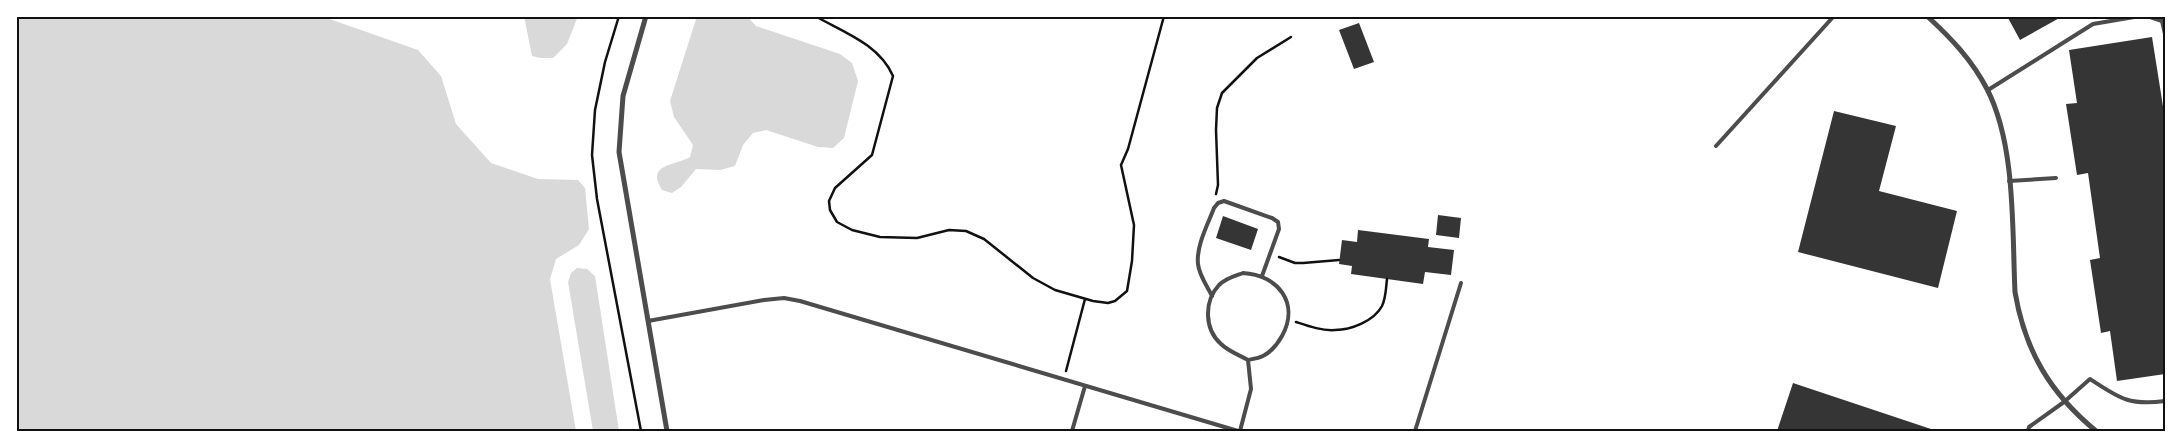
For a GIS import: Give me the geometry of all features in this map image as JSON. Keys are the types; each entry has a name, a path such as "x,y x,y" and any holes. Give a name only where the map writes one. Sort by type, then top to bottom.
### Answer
{"street":[{"path":"646,16 623,96 619,152 666,431"},
{"path":"1927,16 1949,36 1969,59 1988,90 2002,129 2009,181 2015,292 2018,312 2034,355 2046,377 2064,402 2096,431"}],"lane":[{"path":"1716,146 1834,16"},
{"path":"1988,90 2093,24 2140,16"},
{"path":"2147,16 2162,21 2165,34"},
{"path":"2009,181 2056,178"},
{"path":"1212,296 1198,262 1199,250 1214,208 1218,203 1224,201 1272,218 1278,222 1280,229 1262,276"},
{"path":"1244,274 1262,276 1269,279 1279,288 1286,299 1289,312 1287,326 1274,348 1263,356 1248,360 1222,345 1213,335 1208,322 1208,309 1212,296 1220,285 1231,277 1244,274"},
{"path":"1416,431 1461,283"},
{"path":"648,321 784,298 800,301 1237,430 1251,389 1248,360"},
{"path":"2028,431 2029,427 2064,402 2090,379 2117,396 2132,402 2165,401"},
{"path":"1072,431 1085,386"}],"path":[{"path":"619,16 605,62 595,110 592,155 597,198 640,431"},
{"path":"815,16 863,42 878,54 888,66 892,76 872,155 836,188 829,201 830,210 837,222 852,230 880,237 917,238 949,230 966,231 984,239 1033,278 1055,290 1108,303 1115,301 1127,291 1132,261 1134,225 1120,165 1128,149 1164,16"},
{"path":"1214,208 1218,185 1217,108 1222,93 1257,58 1291,37"},
{"path":"1270,254 1296,263 1340,260"},
{"path":"1288,319 1314,327 1335,330 1352,327 1368,320 1382,306 1387,279"},
{"path":"1063,380 1085,298"}],"shaded area":[{"path":"16,16 321,16 418,50 441,76 456,124 491,163 538,179 578,180 585,188 589,229 579,245 556,259 550,279 576,431 16,431"},
{"path":"524,16 578,16 567,44 553,58 541,58 532,56"},
{"path":"697,16 747,16 756,26 840,54 852,63 858,81 844,138 833,148 818,147 766,130 753,133 743,145 735,166 720,170 696,169 681,187 672,193 662,190 657,175 660,170 690,157 693,145 674,117 670,101"},
{"path":"577,268 587,269 595,276 619,431 593,431 568,282 571,273"}],"building":[{"path":"2007,16 2063,16 2020,40"},
{"path":"1359,23 1374,62 1354,69 1339,30"},
{"path":"2152,37 2165,119 2165,374 2117,381 2110,331 2101,333 2090,260 2100,258 2088,173 2077,175 2066,104 2077,103 2069,50"},
{"path":"1834,111 1896,126 1879,191 1957,211 1938,288 1798,252"},
{"path":"1438,215 1461,218 1459,238 1436,235"},
{"path":"1223,216 1258,229 1251,250 1216,238"},
{"path":"1358,230 1429,239 1428,247 1454,250 1451,275 1425,272 1423,284 1351,274 1352,266 1339,264 1342,240 1357,242"},
{"path":"1793,383 1934,430 1934,431 1777,431"}]}
